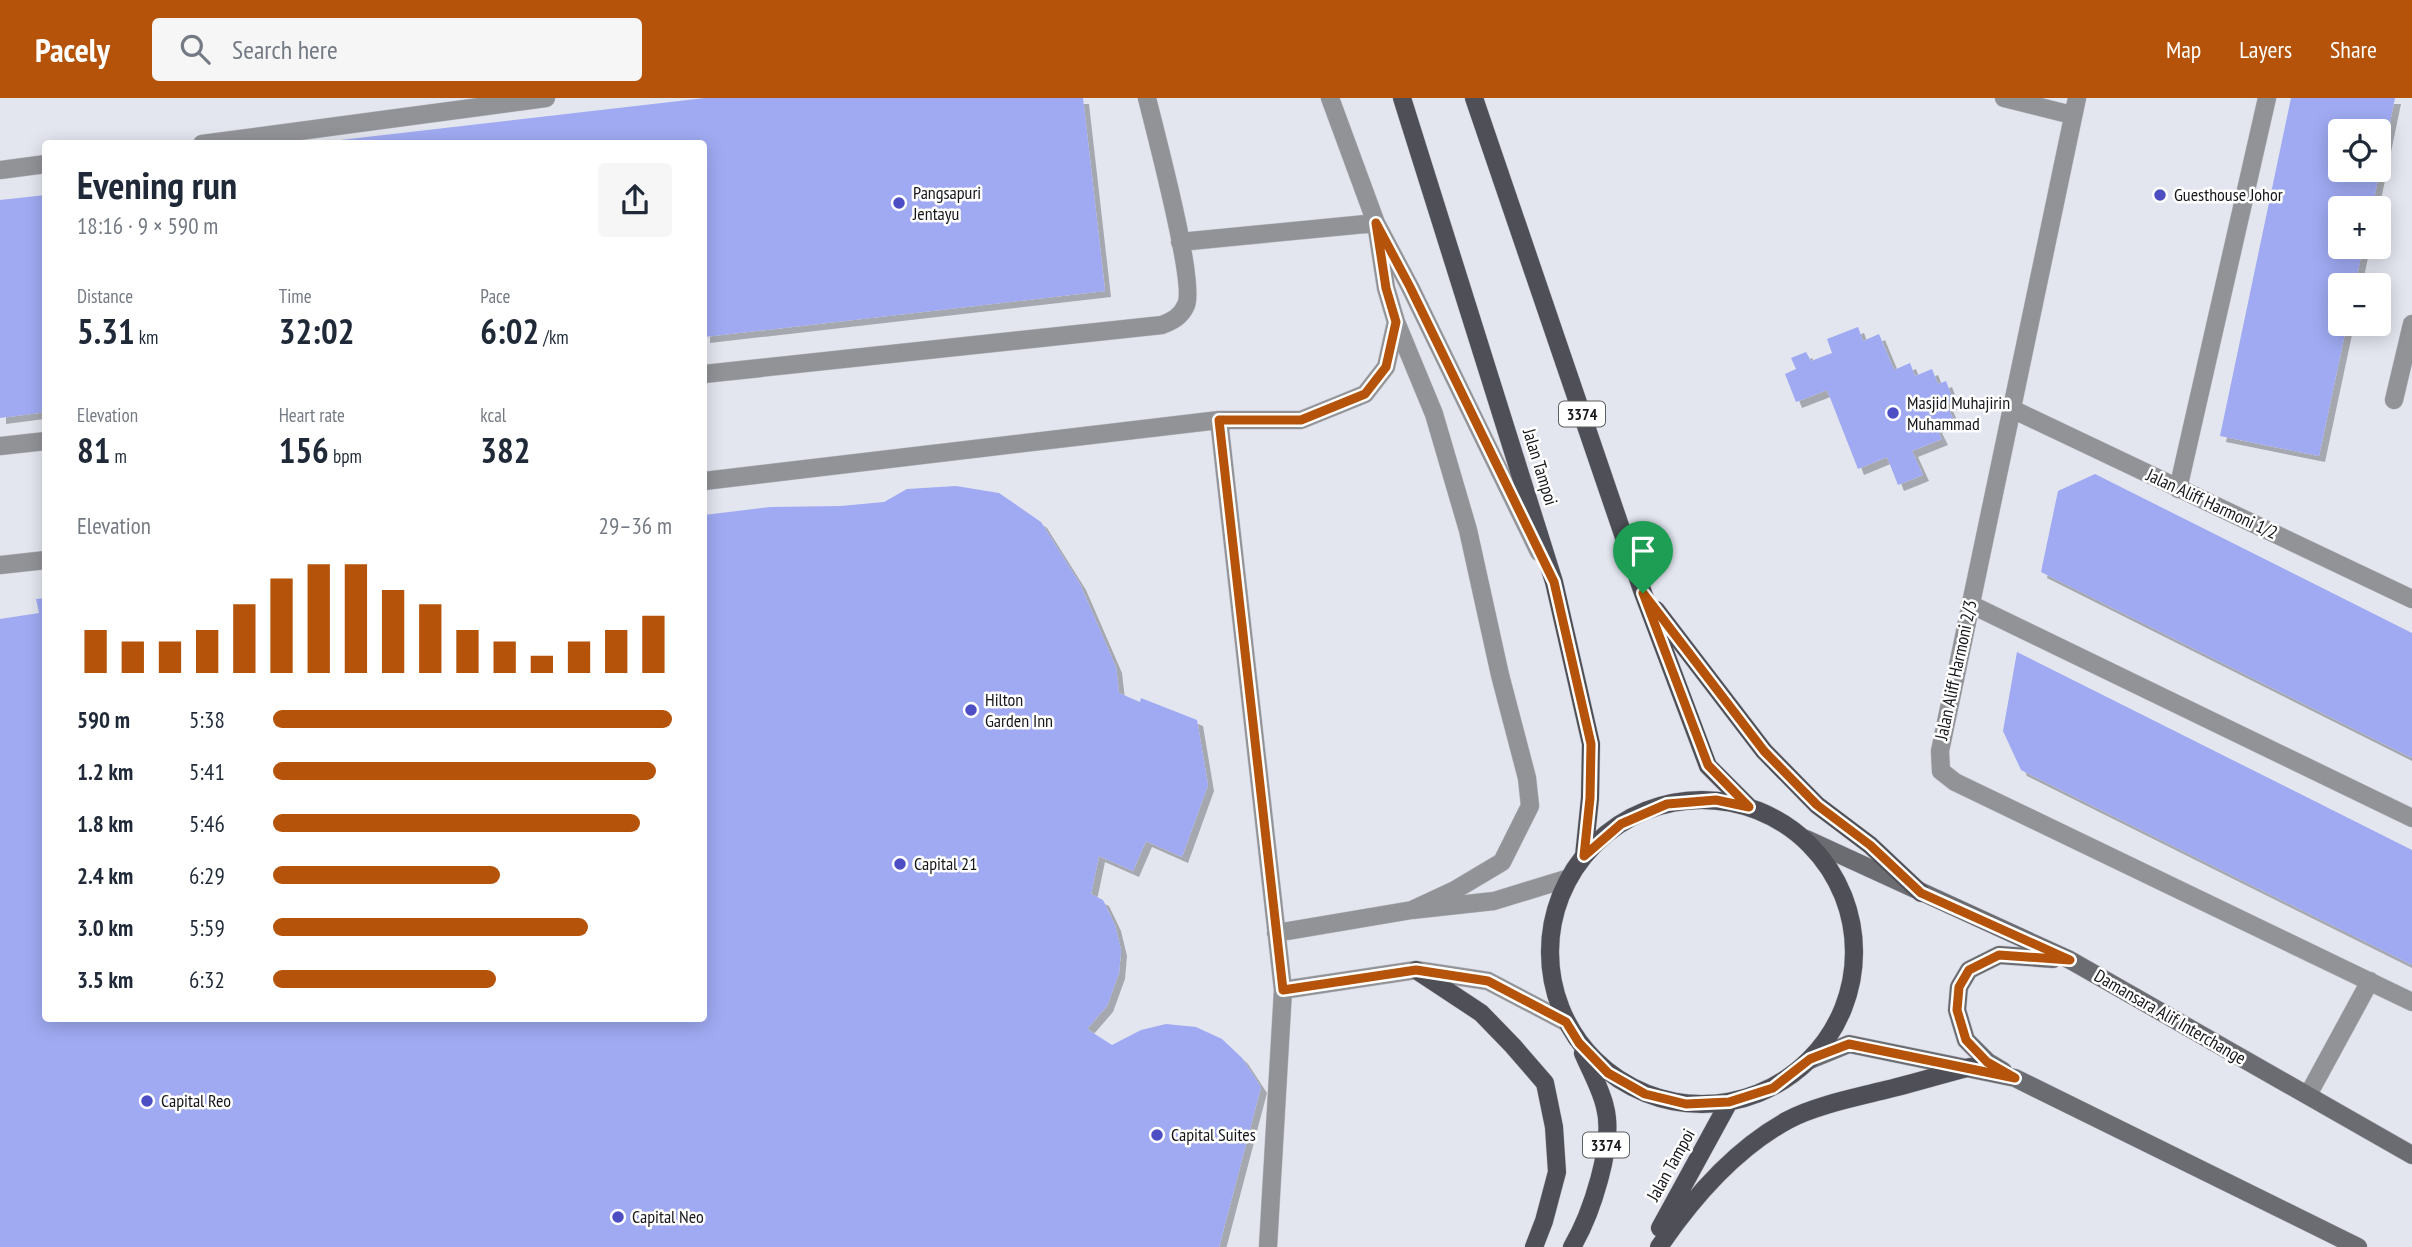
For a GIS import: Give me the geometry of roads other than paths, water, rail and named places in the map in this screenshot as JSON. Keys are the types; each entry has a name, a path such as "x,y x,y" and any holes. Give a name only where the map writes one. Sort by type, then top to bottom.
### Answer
{"main road":[{"name":"Jalan Tampoi","path":"1402,98 1554,582 1591,744 1590,798 1584,856"},
{"name":"3374","path":"1474,98 1643,593 1708,765 1749,807"},
{"path":"1643,593 1764,751 1817,805 1870,845 1921,893"},
{"name":"3374","path":"1572,1247 1602,1173 1606,1109 1553,987 1549,950 1555,912 1569,878 1584,856 1621,824 1667,804 1716,800 1749,807 1779,820 1806,839 1836,878 1853,924 1853,973 1839,1020 1810,1059 1773,1088 1729,1102 1686,1104 1645,1094 1608,1073 1579,1043"},
{"name":"Damansara Alif Interchange","path":"1806,839 2070,960 2412,1155"},
{"path":"2070,960 1999,955 1969,970 1959,987 1957,1010 1966,1040 1987,1062 2015,1078 2358,1247"},
{"path":"1416,970 1480,1013 1514,1046 1545,1083 1554,1128 1557,1172 1534,1247"},
{"path":"1810,1059 1849,1044 2015,1078"},
{"path":"1659,1247 1676,1221 1711,1181 1747,1146 1790,1118 1845,1100 1970,1067"},
{"name":"Jalan Tampoi","path":"1650,1247 1729,1102"}],"street":[{"path":"232,140 546,98"},
{"path":"707,374 1162,325 1178,318 1187,304 1187,287 1180,242 1147,98"},
{"path":"1330,98 1376,223 1554,582"},
{"path":"2004,98 2074,107"},
{"path":"2178,489 2267,98"},
{"name":"Jalan Aliff Harmoni 2/3","path":"2074,107 1940,751 1941,771 1955,782 2412,1002"},
{"path":"0,170 42,165"},
{"path":"1180,242 1376,223"},
{"path":"1376,223 1386,288 1396,322 1434,414 1468,530 1500,675 1527,778 1530,806 1502,862 1455,890 1412,910"},
{"path":"707,481 1219,420 1301,420 1365,394 1386,367 1396,322"},
{"path":"2394,400 2412,324"},
{"name":"Jalan Aliff Harmoni 1/2","path":"2012,410 2412,599"},
{"path":"1219,420 1283,990 1268,1247"},
{"path":"0,446 42,441"},
{"path":"0,565 42,560"},
{"path":"1970,604 2412,818"},
{"path":"1276,933 1412,910 1494,901 1569,878"},
{"path":"1283,990 1416,970 1488,981 1566,1022"},
{"path":"2308,1095 2370,981"}],"place":[{"name":"Guesthouse Johor","path":"2160,195"},
{"name":"Pangsapuri Jentayu","path":"899,203"},
{"name":"Masjid Muhajirin Muhammad","path":"1893,413"},
{"name":"Hilton Garden Inn","path":"971,710"},
{"name":"Capital 21","path":"900,864"},
{"name":"Capital Reo","path":"147,1101"},
{"name":"Capital Suites","path":"1157,1135"},
{"name":"Capital Neo","path":"618,1217"}]}
